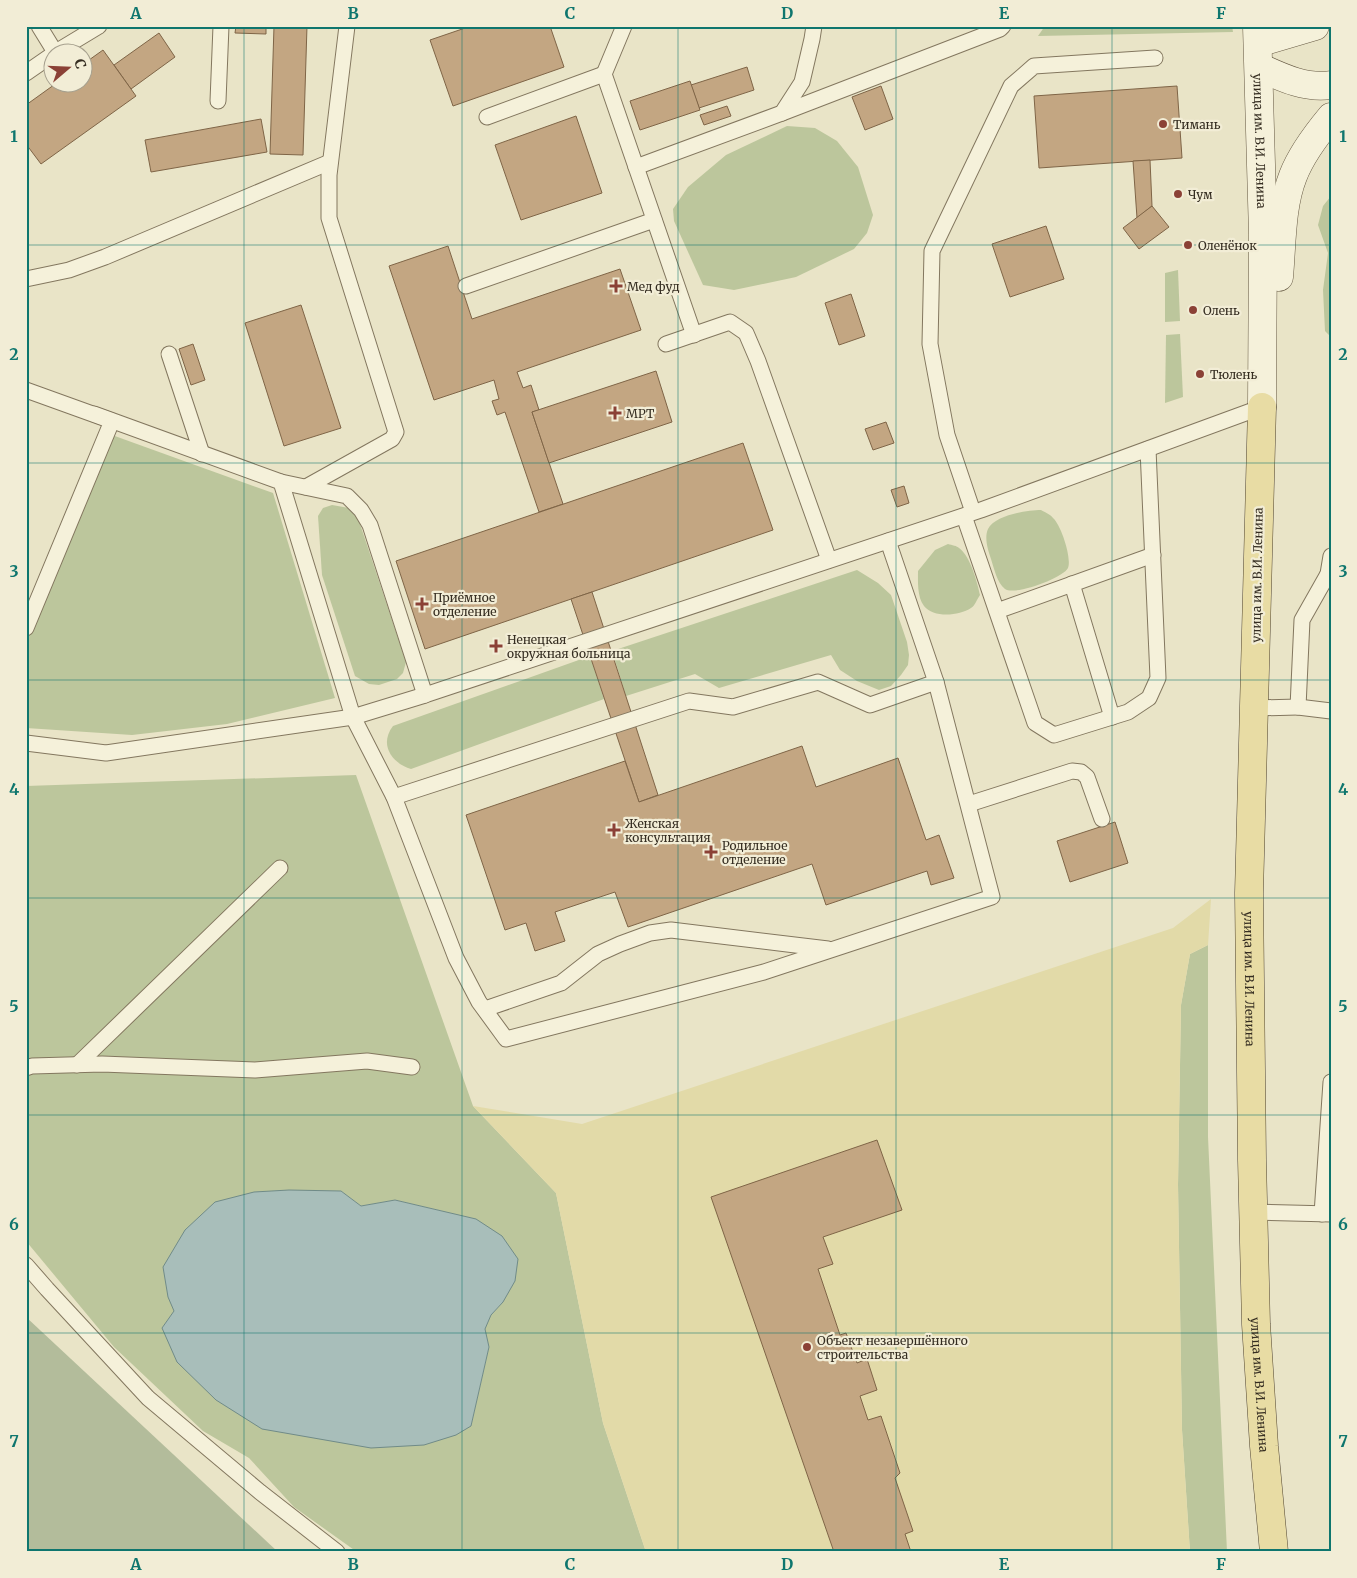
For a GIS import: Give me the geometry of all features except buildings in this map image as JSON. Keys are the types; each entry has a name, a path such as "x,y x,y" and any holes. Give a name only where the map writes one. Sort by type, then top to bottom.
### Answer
{"main road":[{"path":"1315,26 1258,45 1285,79 1304,84 1331,85"},
{"name":"улица им. В.И. Ленина","path":"1258,45 1263,224 1262,407 1249,893 1256,1324 1264,1446 1274,1552"},
{"path":"1262,407 1272,347 1286,198 1293,175 1311,143 1331,117"}],"lane":[{"path":"39,26 48,42"},
{"path":"73,42 99,26"},
{"path":"218,101 221,26"},
{"path":"306,488 392,439 396,432 329,218 330,162 347,26"},
{"path":"624,26 604,74 694,335"},
{"path":"782,113 802,82 814,26"},
{"path":"636,167 782,113 1000,29 1003,26"},
{"path":"1148,449 1158,678 1149,698 1128,712 1054,735 1035,723 997,611 968,514 947,434 930,344 932,251 1011,86 1034,66 1155,58"},
{"path":"26,73 42,62"},
{"path":"487,117 604,74"},
{"path":"26,278 69,270 105,257 330,162"},
{"path":"466,286 654,220"},
{"path":"666,344 730,322 746,333 758,361 830,560"},
{"path":"168,354 202,454"},
{"path":"26,390 281,482 347,496 361,510 370,525 425,696"},
{"path":"26,743 106,753 353,717 425,696 968,514 1262,407"},
{"path":"26,628 112,421 94,414"},
{"path":"281,482 353,717 394,797 456,958 485,1009 506,1039 764,972 992,897 936,682 888,541"},
{"path":"997,611 1153,555"},
{"path":"1298,707 1302,620 1329,574 1331,556"},
{"path":"1072,584 1112,718"},
{"path":"394,797 689,700 734,707 818,682 870,705 936,682"},
{"path":"1254,708 1298,707 1331,711"},
{"path":"969,804 1072,771 1081,772 1087,777 1102,819"},
{"path":"78,1065 280,868"},
{"path":"485,1009 561,983 598,954 650,933 671,930 832,949"},
{"path":"26,1068 32,1066 102,1064 255,1070 367,1061 412,1067"},
{"path":"1253,1212 1327,1214 1331,1082"},
{"path":"26,1264 46,1289 148,1398 260,1492 337,1552"}],"green space":[{"path":"1045,26 1232,26 1233,32 1038,36"},
{"path":"787,126 815,128 837,141 858,167 873,215 867,233 854,249 796,277 734,290 703,285 674,221 673,209 688,187 726,155"},
{"path":"1331,196 1331,337 1325,331 1323,290 1328,253 1318,225 1323,206"},
{"path":"1178,270 1180,321 1165,322 1165,273"},
{"path":"1180,334 1183,397 1165,403 1166,335"},
{"path":"112,435 273,493 335,698 227,724 132,735 26,728 26,641"},
{"path":"332,505 349,508 358,518 406,662 403,673 397,679 379,685 369,684 355,676 322,575 318,516 323,508"},
{"path":"1041,510 1049,514 1059,527 1067,550 1068,568 1049,581 1038,585 1010,591 1005,589 998,579 989,552 986,540 988,529 997,520 1004,517 1020,512"},
{"path":"948,544 958,547 967,557 980,595 975,604 966,611 940,614 928,610 924,606 919,594 918,571 935,550"},
{"path":"857,570 878,583 891,595 907,642 908,665 891,686 879,690 857,681 840,670 831,655 719,688 695,674 626,696 612,651"},
{"path":"590,656 604,699 411,769 398,762 389,752 387,739 393,726"},
{"path":"356,775 473,1106 556,1193 603,1423 646,1552 357,1552 294,1507 249,1458 203,1431 114,1347 26,1241 26,786","holes":["341,1191 361,1206 395,1200 442,1211 503,1302 491,1315 484,1329 489,1347 471,1426 162,1328 174,1312"]},
{"path":"1208,945 1208,1137 1227,1552 1190,1552 1182,1430 1178,1185 1181,1005 1190,954"},
{"path":"26,1317 278,1552 26,1552"}],"sand":[{"path":"1211,899 1208,945 1190,954 1181,1005 1178,1185 1182,1430 1190,1552 646,1552 603,1423 556,1193 473,1106 582,1124 1173,928"}],"water":[{"path":"289,1190 341,1191 361,1206 395,1200 476,1219 502,1236 518,1259 515,1281 503,1302 491,1315 485,1329 489,1347 471,1426 456,1435 424,1445 371,1448 262,1429 216,1400 177,1362 162,1328 174,1311 168,1297 163,1267 185,1230 215,1202 254,1192"}],"place":[{"name":"Тимань","path":"1163,124"},
{"name":"Чум","path":"1178,194"},
{"name":"Оленёнок","path":"1188,245"},
{"name":"Мед фуд","path":"616,286"},
{"name":"Олень","path":"1193,310"},
{"name":"Тюлень","path":"1200,374"},
{"name":"МРТ","path":"615,413"},
{"name":"Приёмное отделение","path":"422,604"},
{"name":"Ненецкая окружная больница","path":"496,646"},
{"name":"Женская консультация","path":"614,830"},
{"name":"Родильное отделение","path":"711,852"},
{"name":"Объект незавершённого строительства","path":"807,1347"}]}
